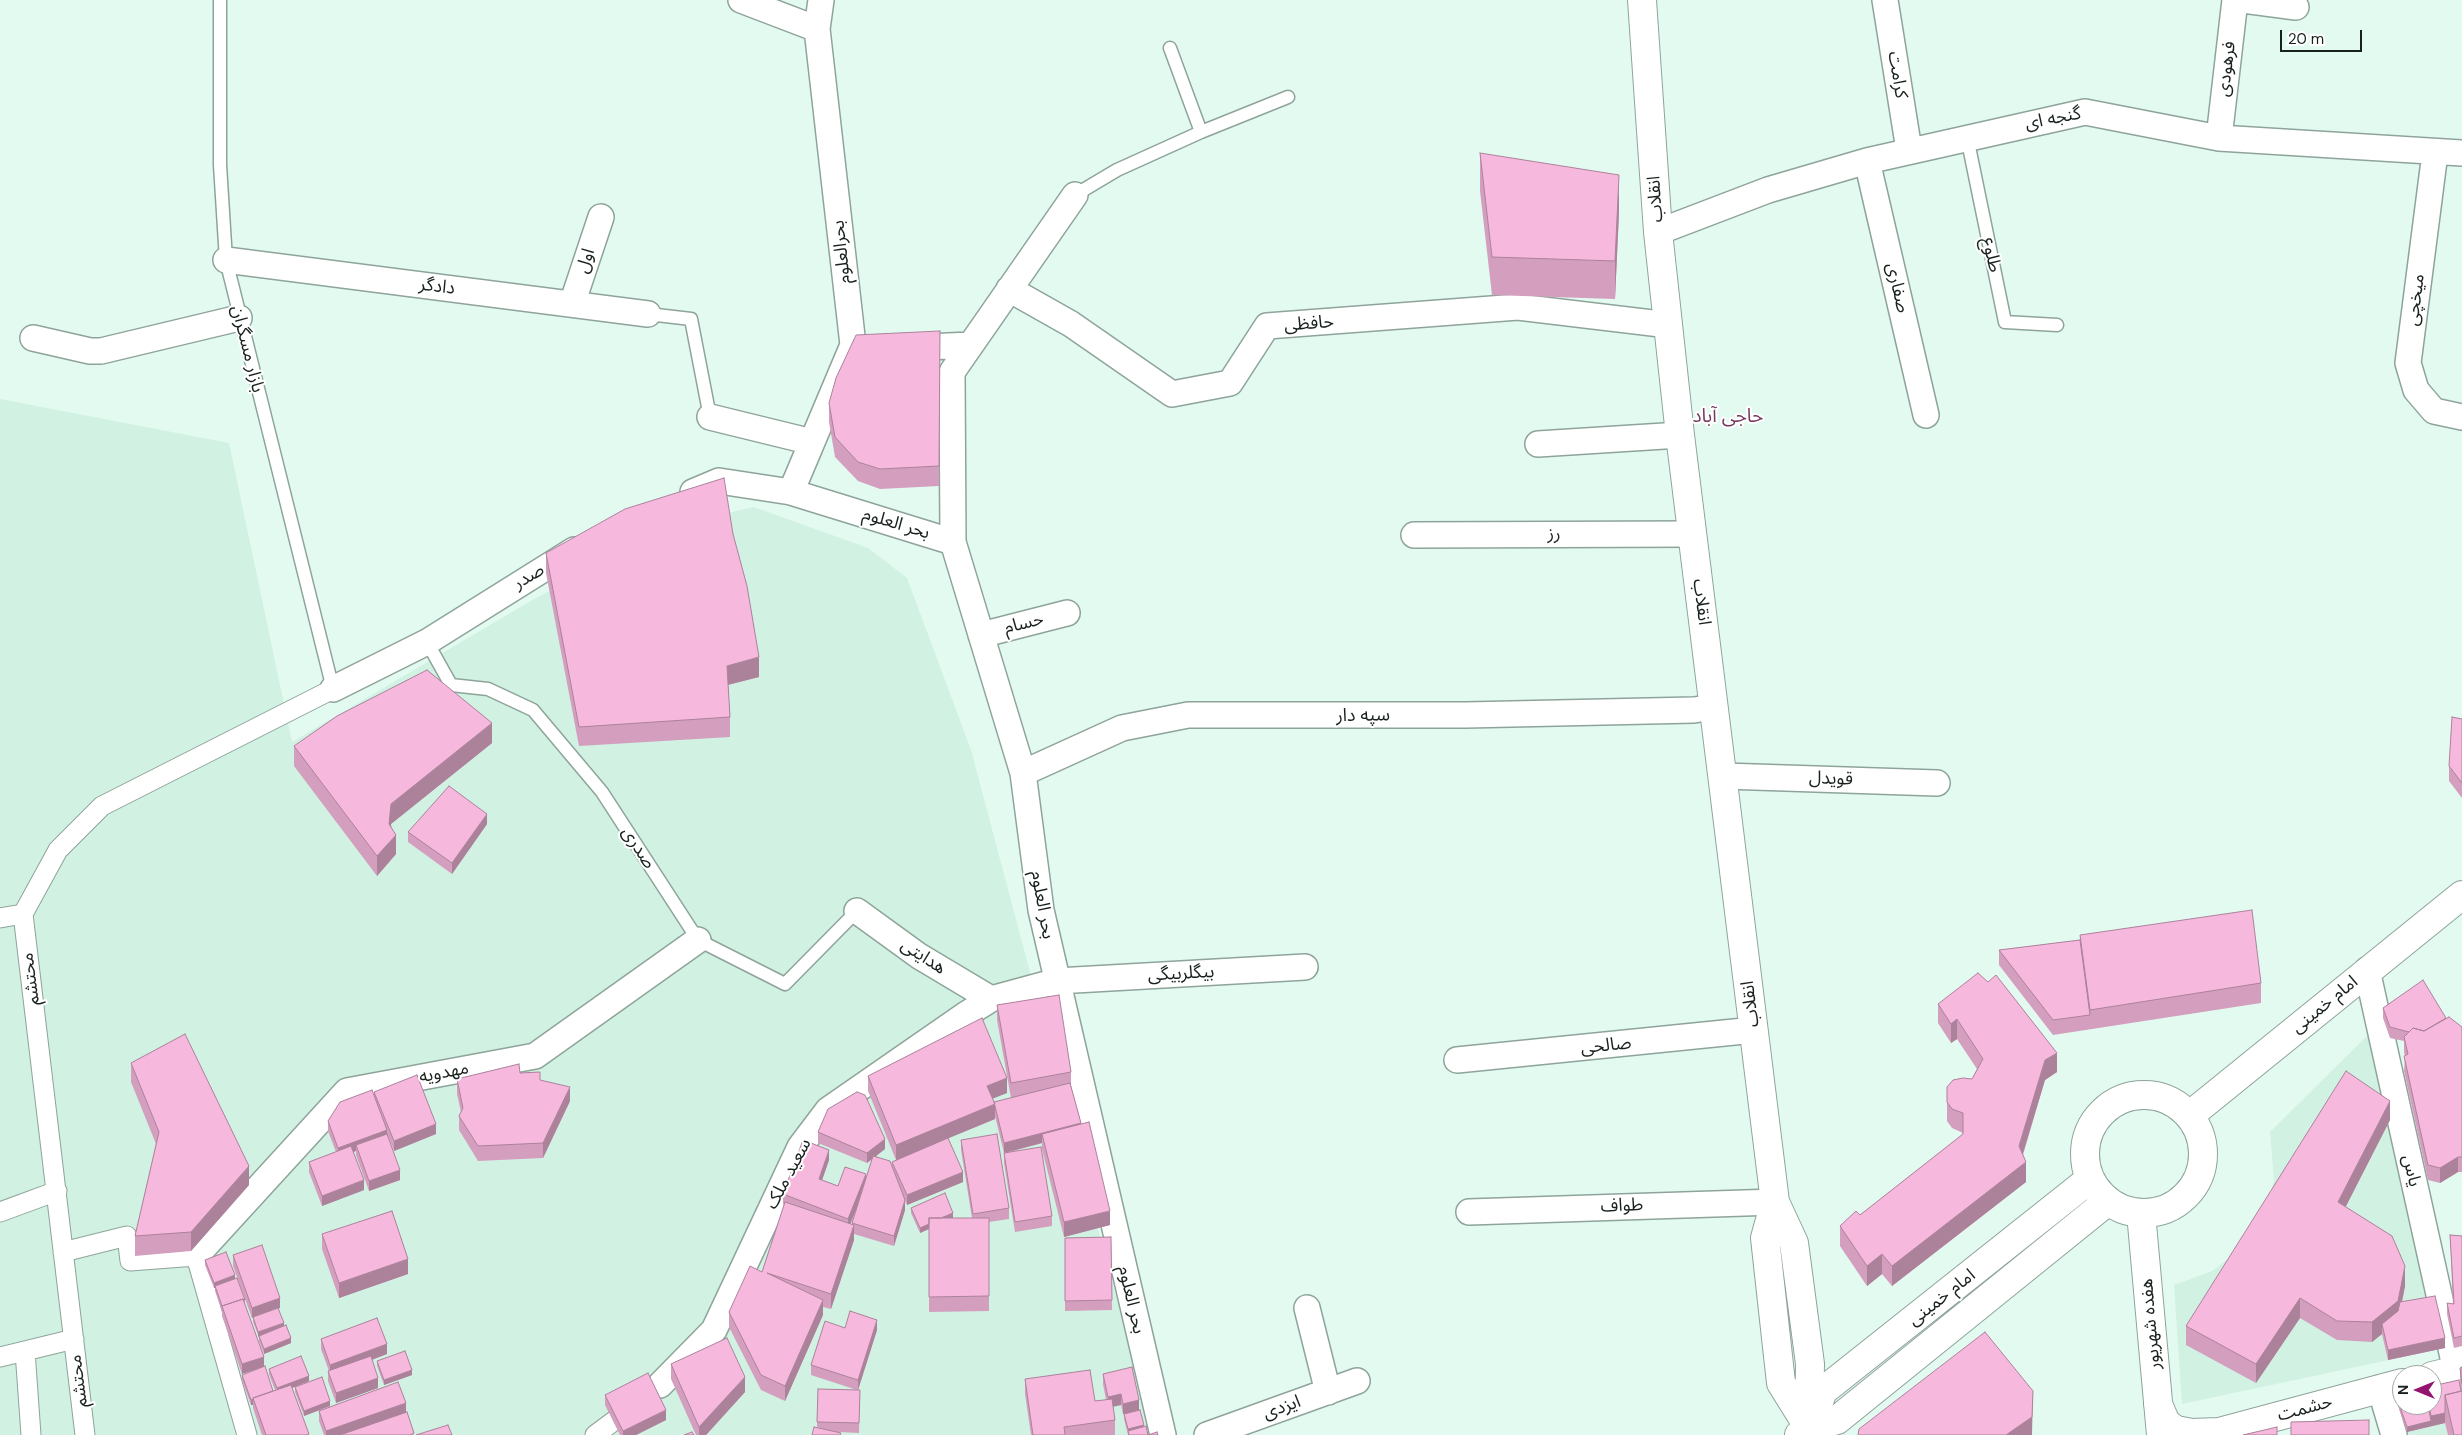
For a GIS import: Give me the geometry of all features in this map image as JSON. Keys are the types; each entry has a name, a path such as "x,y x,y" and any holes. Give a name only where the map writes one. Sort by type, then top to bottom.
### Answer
{"main road":[{"name":"انقلاب","path":"1642,0 1658,232 1680,435 1724,776 1775,1202 1765,1238 1781,1383 1806,1433"},
{"name":"امام خمینی","path":"2189,1116 2462,895"},
{"path":"2139,1095 2158,1097 2175,1104 2189,1116 2199,1133 2202,1152 2200,1171 2192,1188 2178,1202 2161,1211 2141,1213 2124,1210 2108,1201 2098,1191 2090,1179 2085,1161 2086,1142 2093,1124 2105,1110 2121,1100 2139,1095"},
{"name":"امام خمینی","path":"1806,1433 1823,1391 2090,1179"},
{"name":"امام خمینی","path":"1806,1433 1837,1420 2108,1201"},
{"name":"هفده شهریور","path":"2141,1213 2161,1435"},
{"name":"حشمت","path":"2158,1404 2166,1423 2176,1430 2213,1434 2391,1386"}],"street":[{"path":"741,0 818,29"},
{"name":"بحرالعلوم","path":"791,492 853,345 818,29 821,0"},
{"name":"کرامت","path":"1885,0 1909,150"},
{"name":"فرهودی","path":"2218,138 2235,0"},
{"path":"2242,0 2296,7"},
{"name":"گنجه ای","path":"1658,232 1768,190 1867,160 2085,112 2218,138 2435,153 2462,153"},
{"name":"میخچی","path":"2435,153 2408,363 2416,390 2434,411 2462,417"},
{"name":"صفاری","path":"1867,160 1926,415"},
{"path":"953,542 952,372 1075,195"},
{"name":"اول","path":"572,304 601,217"},
{"name":"دادگر","path":"226,260 648,314"},
{"name":"حافظی","path":"1009,289 1071,324 1172,394 1230,383 1267,326 1518,307 1669,325"},
{"path":"33,338 90,351 101,351 239,318"},
{"path":"850,351 970,345"},
{"path":"710,417 812,442"},
{"path":"1538,444 1680,435"},
{"path":"674,499 719,481 791,492"},
{"name":"بحر العلوم","path":"791,492 953,542 1023,773 1041,910 1163,1435"},
{"name":"رز","path":"1414,535 1693,534"},
{"name":"صدر","path":"332,689 427,642 595,537"},
{"name":"حسام","path":"981,635 1067,613"},
{"path":"0,918 23,914 58,850 102,806 332,689"},
{"name":"سپه دار","path":"1023,773 1122,728 1188,715 1476,714 1694,710 1714,707"},
{"name":"قویدل","path":"1724,776 1937,783"},
{"name":"هدایتی","path":"857,911 919,956 991,999"},
{"name":"محتشم","path":"23,914 86,1435"},
{"name":"مهدویه","path":"196,1256 347,1091 535,1056 698,940"},
{"name":"بیگلربیگی","path":"1057,981 1305,967"},
{"name":"یاس","path":"2367,970 2450,1372"},
{"name":"سعید ملک","path":"660,1386 714,1330 800,1147 828,1110 991,999 1057,981"},
{"name":"صالحی","path":"1457,1060 1754,1030"},
{"path":"0,1212 56,1191"},
{"name":"طواف","path":"1469,1212 1775,1202"},
{"path":"64,1252 127,1236 130,1262 196,1256 247,1435"},
{"path":"1307,1308 1328,1392"},
{"path":"0,1357 74,1339"},
{"path":"25,1351 31,1435"},
{"name":"ایزدی","path":"1207,1435 1357,1381"},
{"path":"595,1435 660,1386"},
{"path":"2391,1386 2394,1435"}],"lane":[{"name":"بازار مسگران","path":"220,0 220,165 226,260 332,689"},
{"path":"1170,48 1201,132"},
{"path":"1075,195 1117,170 1201,132 1288,97"},
{"name":"طلوع","path":"1967,137 2005,322 2057,325"},
{"path":"648,314 691,319 710,417"},
{"name":"صدری","path":"427,642 451,685 488,689 533,710 602,792 698,940"},
{"path":"698,940 785,984 857,911"}],"shaded area":[{"path":"0,399 229,443 292,742 534,599 684,523 754,507 868,548 907,578 971,750 1153,1435 0,1435"},
{"path":"2373,1030 2445,1348 2182,1404 2174,1285 2212,1271 2236,1253 2265,1217 2274,1180 2270,1132"},
{"path":"2462,1419 2462,1435 2409,1435 2407,1432"}],"building":[{"path":"1480,153 1619,175 1615,261 1492,257"},
{"path":"940,331 939,466 880,469 858,462 835,437 829,403 836,378 856,335"},
{"path":"724,478 733,534 747,586 759,657 727,666 730,717 579,727 546,553 625,509"},
{"path":"427,670 492,723 391,804 389,824 396,835 377,856 294,746 337,716"},
{"path":"2452,717 2462,719 2462,783 2449,766"},
{"path":"449,786 487,814 452,863 408,832"},
{"path":"2252,910 2261,983 2090,1010 2080,935"},
{"path":"2080,940 2090,1015 2053,1020 1999,950"},
{"path":"1978,973 1988,982 1996,975 2057,1053 2045,1060 2019,1146 2026,1162 1892,1266 1882,1254 1867,1266 1840,1226 1856,1211 1860,1215 1963,1134 1963,1113 1952,1109 1947,1102 1947,1087 1953,1080 1972,1079 1983,1059 1957,1019 1951,1024 1938,1004"},
{"path":"2423,980 2446,1018 2424,1031 2413,1028 2409,1032 2390,1027 2383,1008"},
{"path":"1059,995 1071,1072 1011,1083 997,1005"},
{"path":"2449,1017 2462,1027 2462,1157 2458,1157 2440,1168 2428,1165 2404,1056 2408,1054 2404,1037 2413,1028 2424,1031"},
{"path":"982,1018 1007,1078 987,1086 995,1104 896,1145 868,1076"},
{"path":"185,1034 249,1166 191,1232 135,1236 159,1132 131,1063"},
{"path":"519,1064 520,1073 540,1072 540,1080 570,1087 543,1143 478,1146 459,1116 463,1108 457,1079"},
{"path":"2346,1071 2390,1101 2338,1202 2392,1236 2405,1266 2398,1301 2372,1322 2337,1321 2300,1298 2256,1364 2186,1326"},
{"path":"417,1075 436,1124 394,1141 374,1092"},
{"path":"1070,1083 1081,1123 1004,1143 994,1102"},
{"path":"372,1090 387,1130 338,1148 328,1121 340,1102"},
{"path":"857,1092 865,1095 885,1139 867,1153 818,1132 828,1109"},
{"path":"1089,1122 1110,1211 1064,1222 1042,1134"},
{"path":"387,1134 400,1170 369,1181 356,1145"},
{"path":"997,1134 1009,1208 973,1214 961,1140"},
{"path":"948,1138 963,1172 907,1195 892,1162"},
{"path":"803,1140 829,1150 819,1179 838,1186 845,1167 866,1174 848,1219 783,1194"},
{"path":"351,1146 364,1180 322,1196 309,1162"},
{"path":"1041,1147 1052,1216 1015,1222 1004,1153"},
{"path":"873,1156 890,1161 905,1200 894,1236 852,1223"},
{"path":"945,1193 953,1213 941,1218 929,1218 929,1224 920,1228 911,1208"},
{"path":"785,1202 854,1225 831,1294 767,1273 823,1300 785,1386 761,1375 729,1312 750,1266 762,1272"},
{"path":"392,1211 408,1259 339,1283 322,1234"},
{"path":"929,1218 989,1218 989,1296 929,1297"},
{"path":"2450,1235 2462,1236 2462,1336 2454,1338 2447,1303 2454,1304"},
{"path":"1111,1237 1112,1300 1065,1301 1065,1238"},
{"path":"262,1245 280,1298 252,1308 233,1255"},
{"path":"226,1252 235,1275 214,1283 205,1260"},
{"path":"237,1278 245,1300 222,1306 215,1286"},
{"path":"2435,1296 2445,1338 2388,1350 2382,1324 2398,1311 2400,1302"},
{"path":"243,1299 264,1357 242,1364 222,1306"},
{"path":"278,1308 284,1323 258,1332 253,1317"},
{"path":"850,1311 877,1320 858,1380 811,1365 825,1321 845,1328"},
{"path":"377,1318 387,1344 330,1365 321,1339"},
{"path":"286,1325 291,1338 264,1349 259,1336"},
{"path":"1985,1332 2033,1391 2032,1417 2006,1435 1858,1435 1859,1429"},
{"path":"727,1338 745,1377 699,1427 671,1364"},
{"path":"405,1351 412,1370 384,1380 377,1361"},
{"path":"301,1356 309,1376 277,1388 269,1369"},
{"path":"371,1356 378,1378 336,1393 328,1371"},
{"path":"265,1366 273,1391 251,1400 242,1375"},
{"path":"1132,1367 1139,1400 1123,1404 1121,1394 1108,1397 1103,1374"},
{"path":"2462,1367 2462,1384 2460,1368"},
{"path":"1090,1370 1095,1401 1112,1399 1115,1420 1064,1427 1065,1435 1033,1435 1025,1379"},
{"path":"648,1373 666,1410 623,1431 605,1395"},
{"path":"322,1377 330,1401 304,1411 295,1387"},
{"path":"2459,1380 2461,1391 2445,1395 2445,1413 2442,1414 2442,1384"},
{"path":"398,1382 406,1403 326,1431 319,1411"},
{"path":"291,1385 309,1434 266,1435 253,1398"},
{"path":"818,1389 860,1390 859,1423 817,1422"},
{"path":"2462,1391 2462,1435 2454,1435 2445,1395"},
{"path":"1140,1410 1144,1425 1128,1429 1124,1414"},
{"path":"407,1412 414,1433 410,1435 340,1435"},
{"path":"2403,1415 2430,1415 2431,1421 2407,1427"},
{"path":"2369,1420 2369,1435 2291,1435 2291,1422"},
{"path":"448,1425 452,1435 416,1435"},
{"path":"1146,1426 1148,1435 1129,1435 1128,1431"},
{"path":"814,1427 841,1433 840,1435 812,1435"},
{"path":"2277,1427 2277,1435 2243,1435"}],"district":[{"name":"حاجی آباد","path":"1728,417"}]}
